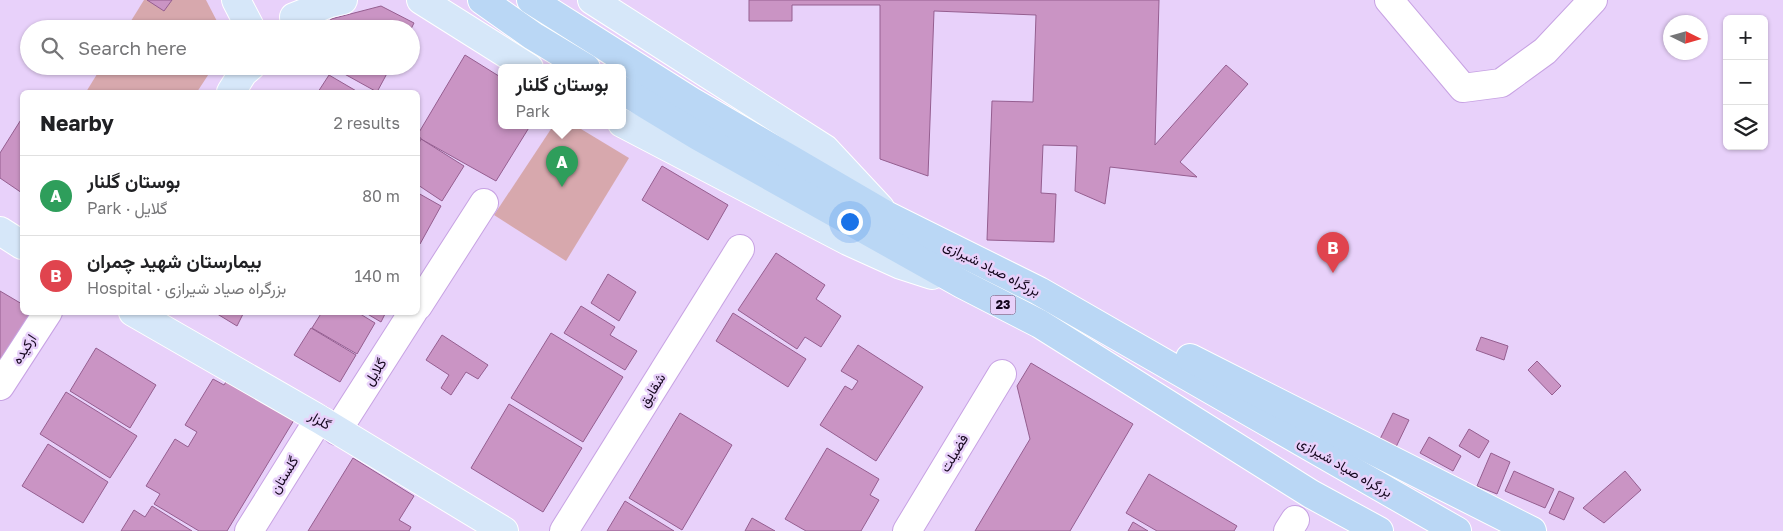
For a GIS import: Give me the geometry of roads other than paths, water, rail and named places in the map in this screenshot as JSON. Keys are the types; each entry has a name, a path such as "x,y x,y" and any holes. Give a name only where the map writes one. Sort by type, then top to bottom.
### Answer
{"highway":[{"path":"482,0 533,36 579,64"},
{"name":"بزرگراه صیاد شیرازی","path":"537,4 691,101 888,216 1039,291 1457,531"},
{"name":"بزرگراه صیاد شیرازی","path":"626,92 698,136 962,284 1040,324 1311,494 1379,531"},
{"path":"1039,291 1150,338 1532,531"}],"main road":[{"path":"236,0 246,20"},
{"path":"295,15 343,0"},
{"path":"592,0 824,149 888,216"},
{"path":"418,1 522,64"},
{"path":"232,90 242,75"},
{"path":"253,90 259,82 261,75"},
{"path":"626,125 848,241 901,265 962,284"},
{"path":"0,231 20,244"},
{"name":"گلزار","path":"138,315 328,425 504,531"}],"street":[{"path":"1389,0 1463,88 1501,83 1545,51 1593,0"},
{"path":"420,303 484,203"},
{"name":"شقایق","path":"564,531 740,249"},
{"name":"ارکیده","path":"0,386 46,315"},
{"name":"گلایل","path":"328,425 411,315"},
{"name":"فضیلت","path":"907,531 1002,374"},
{"name":"گلستان","path":"249,531 328,425"}],"place":[{"name":"بوستان گلنار","path":"562,187"},
{"name":"بیمارستان شهید چمران","path":"1333,273"}]}
